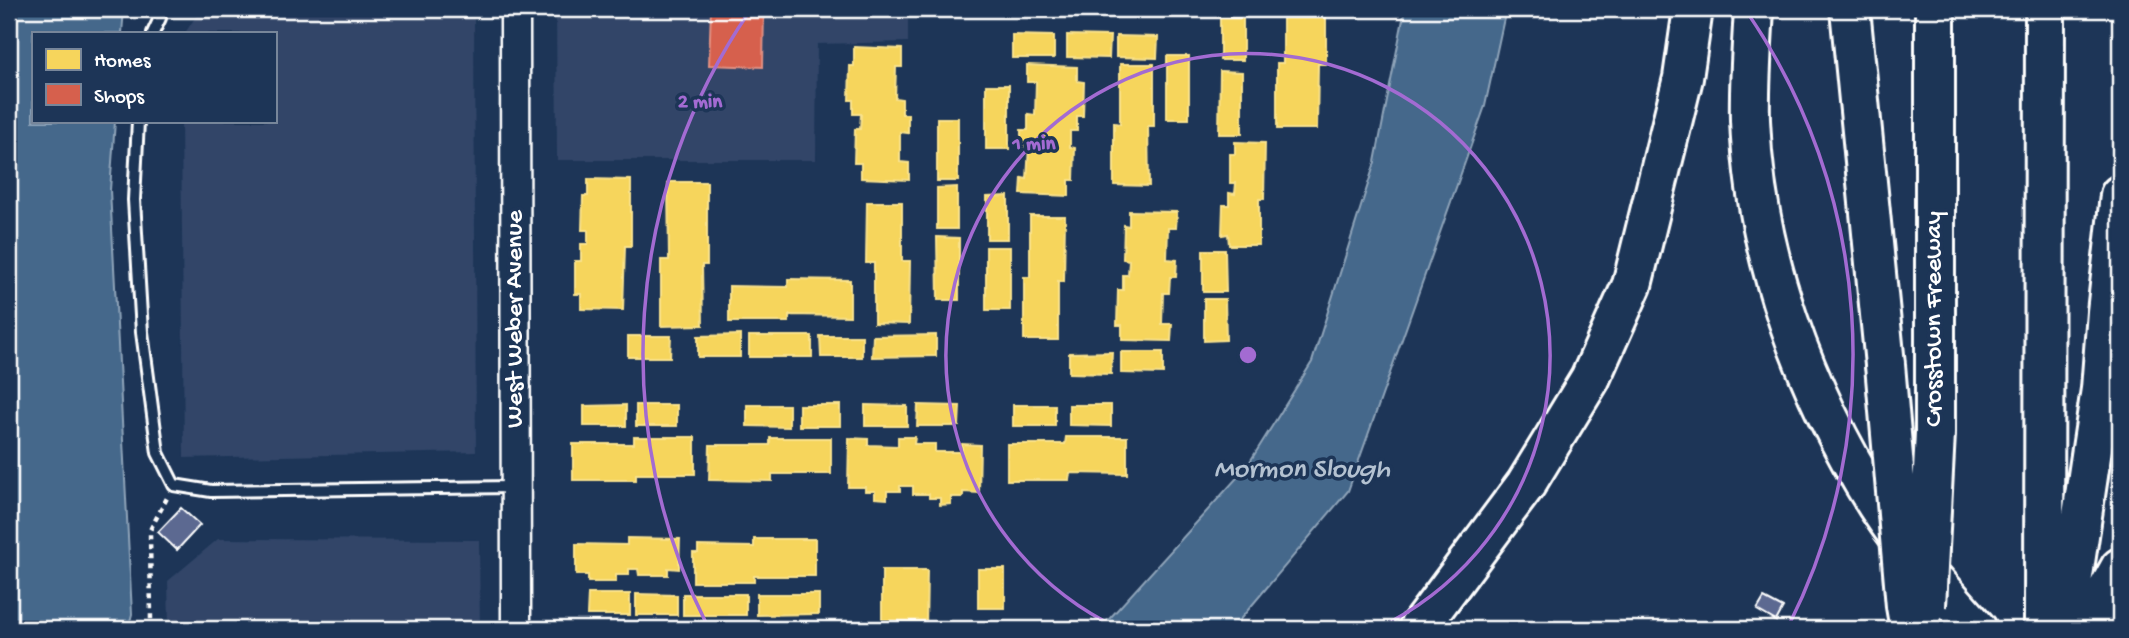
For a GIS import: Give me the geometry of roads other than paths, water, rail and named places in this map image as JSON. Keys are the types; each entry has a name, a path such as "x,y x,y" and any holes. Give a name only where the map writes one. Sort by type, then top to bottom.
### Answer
{"highway":[{"path":"1418,629 1526,484 1590,379 1632,285 1683,78 1693,9"},
{"path":"1754,9 1750,121 1755,176 1763,225 1777,282 1800,352 1840,440 1878,507 1924,570 1977,629"},
{"path":"1850,9 1910,629"},
{"name":"Crosstown Freeway","path":"1925,629 1935,433 1935,9"},
{"path":"2044,629 2045,9"},
{"path":"2065,629 2101,389 2120,195"},
{"path":"2086,629 2120,568"}],"street":[{"name":"West Weber Avenue","path":"515,9 516,629"}],"lane":[{"path":"153,32 160,18"},
{"path":"138,122 134,200 142,332 159,453 174,485 211,491 516,487"}],"water":[{"path":"9,9 124,9 122,32 32,32 32,122 115,122 110,190 132,614 128,629 9,629"},
{"name":"Mormon Slough","path":"1405,9 1506,9 1485,106 1348,491 1232,629 1100,629 1246,468 1312,362 1375,162"}]}
